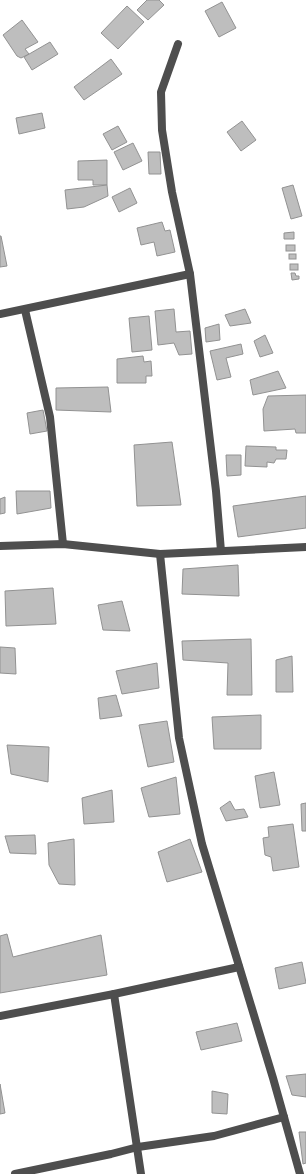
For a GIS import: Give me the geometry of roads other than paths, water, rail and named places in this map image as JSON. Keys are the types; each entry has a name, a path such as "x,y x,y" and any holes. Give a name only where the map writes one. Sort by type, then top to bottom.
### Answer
{"street":[{"path":"178,44 161,92 162,130 172,192 190,274 216,491 221,551"},
{"path":"0,314 25,310 190,274"},
{"path":"25,310 50,417 63,544"},
{"path":"0,546 63,544 160,554 306,547"},
{"path":"160,554 179,738 202,844 300,1174"},
{"path":"0,1016 114,994 239,967"},
{"path":"114,994 141,1174"},
{"path":"15,1174 138,1147 214,1136 284,1117"}]}
